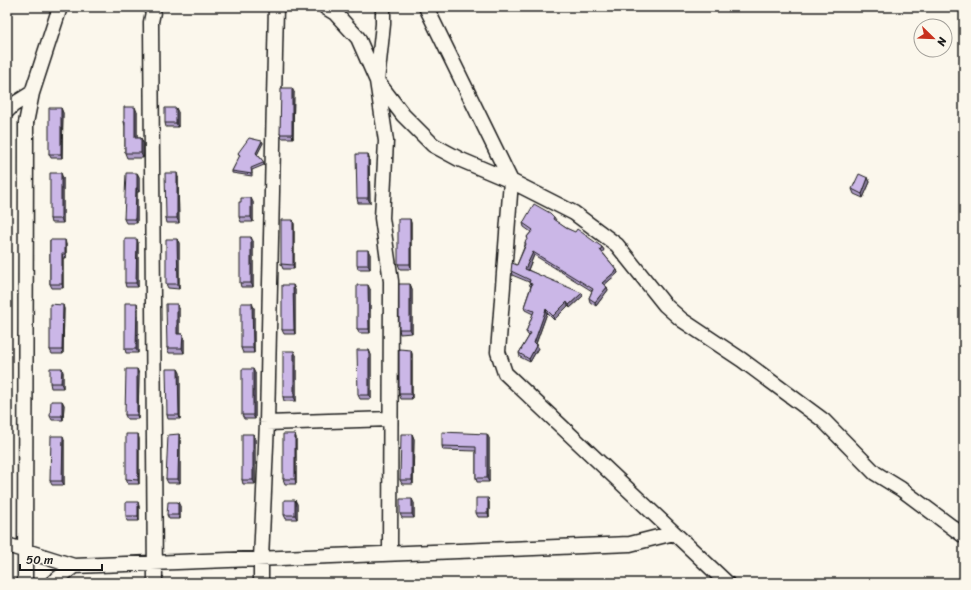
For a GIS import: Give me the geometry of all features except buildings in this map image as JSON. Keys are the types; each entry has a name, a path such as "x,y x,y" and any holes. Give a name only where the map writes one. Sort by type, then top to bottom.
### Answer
{"street":[{"path":"25,583 26,123 32,93 60,7"},
{"path":"154,7 151,22 155,583"},
{"path":"261,583 267,423 276,7"},
{"path":"325,7 335,13 358,38 377,82 403,116 433,145 459,159 511,181 574,213 617,245 665,305 682,320 742,360 823,420 875,473 901,489 964,536"},
{"path":"383,7 383,24 377,82 386,141 382,218 391,281 390,554"},
{"path":"426,7 511,181 498,352 505,373 727,583"},
{"path":"7,111 13,105 32,93"},
{"path":"267,423 390,419"},
{"path":"7,545 74,566 630,544 674,533"},
{"path":"52,583 74,566"}]}
